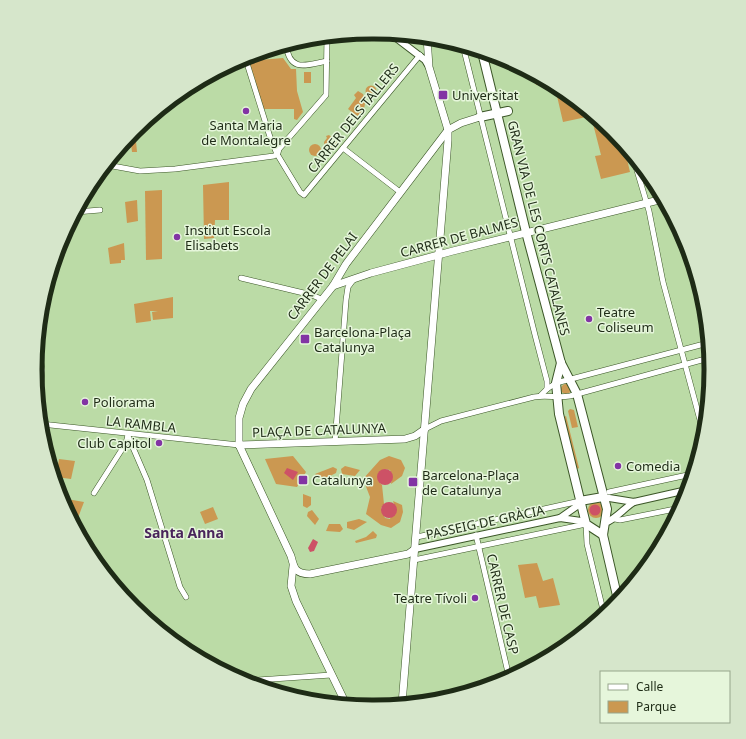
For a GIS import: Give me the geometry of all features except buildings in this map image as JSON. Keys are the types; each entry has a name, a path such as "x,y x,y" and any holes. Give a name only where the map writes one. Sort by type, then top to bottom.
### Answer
{"main road":[{"path":"402,698 417,537 448,130 429,67 427,44"},
{"name":"GRAN VIA DE LES CORTS CATALANES","path":"484,59 526,232 561,363 577,394 606,494 607,509 602,535 616,593"},
{"path":"448,130 457,124 508,111"},
{"name":"CARRER DE PELAI","path":"239,446 239,418 243,404 249,393 321,299 333,286 343,268 448,130"},
{"name":"CARRER DE BALMES","path":"333,286 355,278 438,255 657,201"},
{"name":"GRAN VIA DE LES CORTS CATALANES","path":"561,363 556,383 559,414 586,524"},
{"name":"PLAÇA DE CATALUNYA","path":"293,566 291,556 239,446 409,438 425,429"},
{"path":"580,501 606,494"},
{"path":"586,524 605,522"},
{"path":"586,524 602,535"},
{"path":"293,566 300,572 310,574 408,554 415,549"},
{"path":"408,554 414,560"},
{"path":"293,566 292,593 343,698"}],"street":[{"path":"402,41 420,56 429,67"},
{"path":"278,154 279,149 326,95 327,42"},
{"path":"287,50 289,58 295,64 301,66 327,61"},
{"path":"464,52 547,381 547,389"},
{"name":"CARRER DELS TALLERS","path":"278,154 300,192 304,195 420,56"},
{"path":"246,64 278,154"},
{"path":"343,148 400,192"},
{"path":"113,166 140,171 175,169 274,156 278,154"},
{"path":"638,172 647,203 663,282 700,419"},
{"path":"83,211 100,210"},
{"path":"241,278 312,295 321,299"},
{"path":"334,442 346,300 348,287 355,278"},
{"path":"540,396 556,383 703,344"},
{"path":"425,429 441,421 540,396 558,398 577,394 704,359"},
{"name":"LA RAMBLA","path":"47,425 128,437 239,446"},
{"path":"94,493 128,437"},
{"path":"128,437 147,480 180,587 186,597"},
{"path":"606,494 686,475"},
{"path":"614,519 624,508 634,502 680,492"},
{"path":"606,494 634,502"},
{"path":"417,537 580,501"},
{"name":"PASSEIG DE GRÀCIA","path":"560,518 577,506 580,501"},
{"path":"605,522 614,519 620,520 672,510"},
{"name":"PASSEIG DE GRÀCIA","path":"415,549 560,518 581,521 586,524"},
{"path":"414,560 586,524 587,544 602,607"},
{"name":"CARRER DE CASP","path":"476,535 507,671"},
{"path":"261,680 331,675"}],"green space":[{"path":"283,58 291,69 296,69 297,91 303,112 297,120 294,119 294,109 263,109 248,64 258,60"},
{"path":"304,72 311,72 311,83 304,83"},
{"path":"369,86 373,86 375,87 375,95 369,96 366,93 366,89"},
{"path":"358,91 363,94 365,103 362,112 357,116 348,109 356,98 354,95"},
{"path":"557,96 574,107 586,117 563,122"},
{"path":"593,123 627,159 630,172 601,179 595,156 601,155"},
{"path":"329,135 337,142 332,150 325,148 324,142 327,138 326,136"},
{"path":"136,140 137,152 132,152 131,145"},
{"path":"315,144 319,146 321,150 319,154 315,156 311,154 309,150 311,146"},
{"path":"229,182 229,220 215,220 214,238 204,239 203,185"},
{"path":"162,190 162,259 146,260 145,191"},
{"path":"137,200 138,221 127,223 125,202"},
{"path":"124,243 125,260 121,260 121,263 110,264 108,248"},
{"path":"173,297 173,318 153,320 152,312 158,311 150,311 151,321 136,323 134,304"},
{"path":"564,384 568,384 570,385 570,393 564,394 561,391 561,387"},
{"path":"570,409 574,410 578,427 572,428 568,411"},
{"path":"566,416 579,468 577,469 564,417"},
{"path":"293,456 306,472 297,487 276,484 265,459"},
{"path":"389,456 401,460 405,468 402,476 391,484 392,475 390,470 385,469 380,483 382,485 384,504 381,508 385,518 390,519 394,504 393,501 402,505 403,512 400,522 391,528 381,525 366,514 370,497 363,479 380,460"},
{"path":"59,459 75,461 71,479 61,478 58,468"},
{"path":"345,466 360,470 355,476 342,474 341,469"},
{"path":"333,467 337,469 336,473 322,480 315,474"},
{"path":"303,494 311,497 311,505 307,508 303,506"},
{"path":"70,499 84,502 78,518"},
{"path":"596,502 602,504 604,510 602,516 596,518 590,516 588,510 590,504"},
{"path":"213,507 218,519 205,524 200,512"},
{"path":"312,510 319,519 315,525 307,516 308,512"},
{"path":"359,519 367,522 354,530 347,528 347,522"},
{"path":"329,524 340,524 343,529 340,532 326,531"},
{"path":"373,531 377,535 376,538 356,543 355,541 366,537"},
{"path":"537,563 543,581 553,578 560,605 539,608 536,596 525,598 518,565"}],"shaded area":[{"path":"287,468 298,472 293,480 284,473"},
{"path":"382,469 388,469 393,474 391,483 388,485 382,485 377,480 377,474"},
{"path":"386,502 392,502 397,507 395,516 392,518 386,518 381,513 381,507"},
{"path":"595,504 599,506 601,510 599,514 595,516 591,514 589,510 591,506"},
{"path":"313,539 318,542 314,551 310,552 308,548"}],"place":[{"name":"Universitat","path":"443,95"},
{"name":"Santa Maria de Montalegre","path":"246,111"},
{"name":"Institut Escola Elisabets","path":"177,237"},
{"name":"Teatre Coliseum","path":"589,319"},
{"name":"Barcelona-Plaça Catalunya","path":"305,339"},
{"name":"Poliorama","path":"85,402"},
{"name":"Club Capitol","path":"159,443"},
{"name":"Comedia","path":"618,466"},
{"name":"Catalunya","path":"303,480"},
{"name":"Barcelona-Plaça de Catalunya","path":"413,482"},
{"name":"Teatre Tívoli","path":"475,598"}],"district":[{"name":"Santa Anna","path":"184,532"}]}
